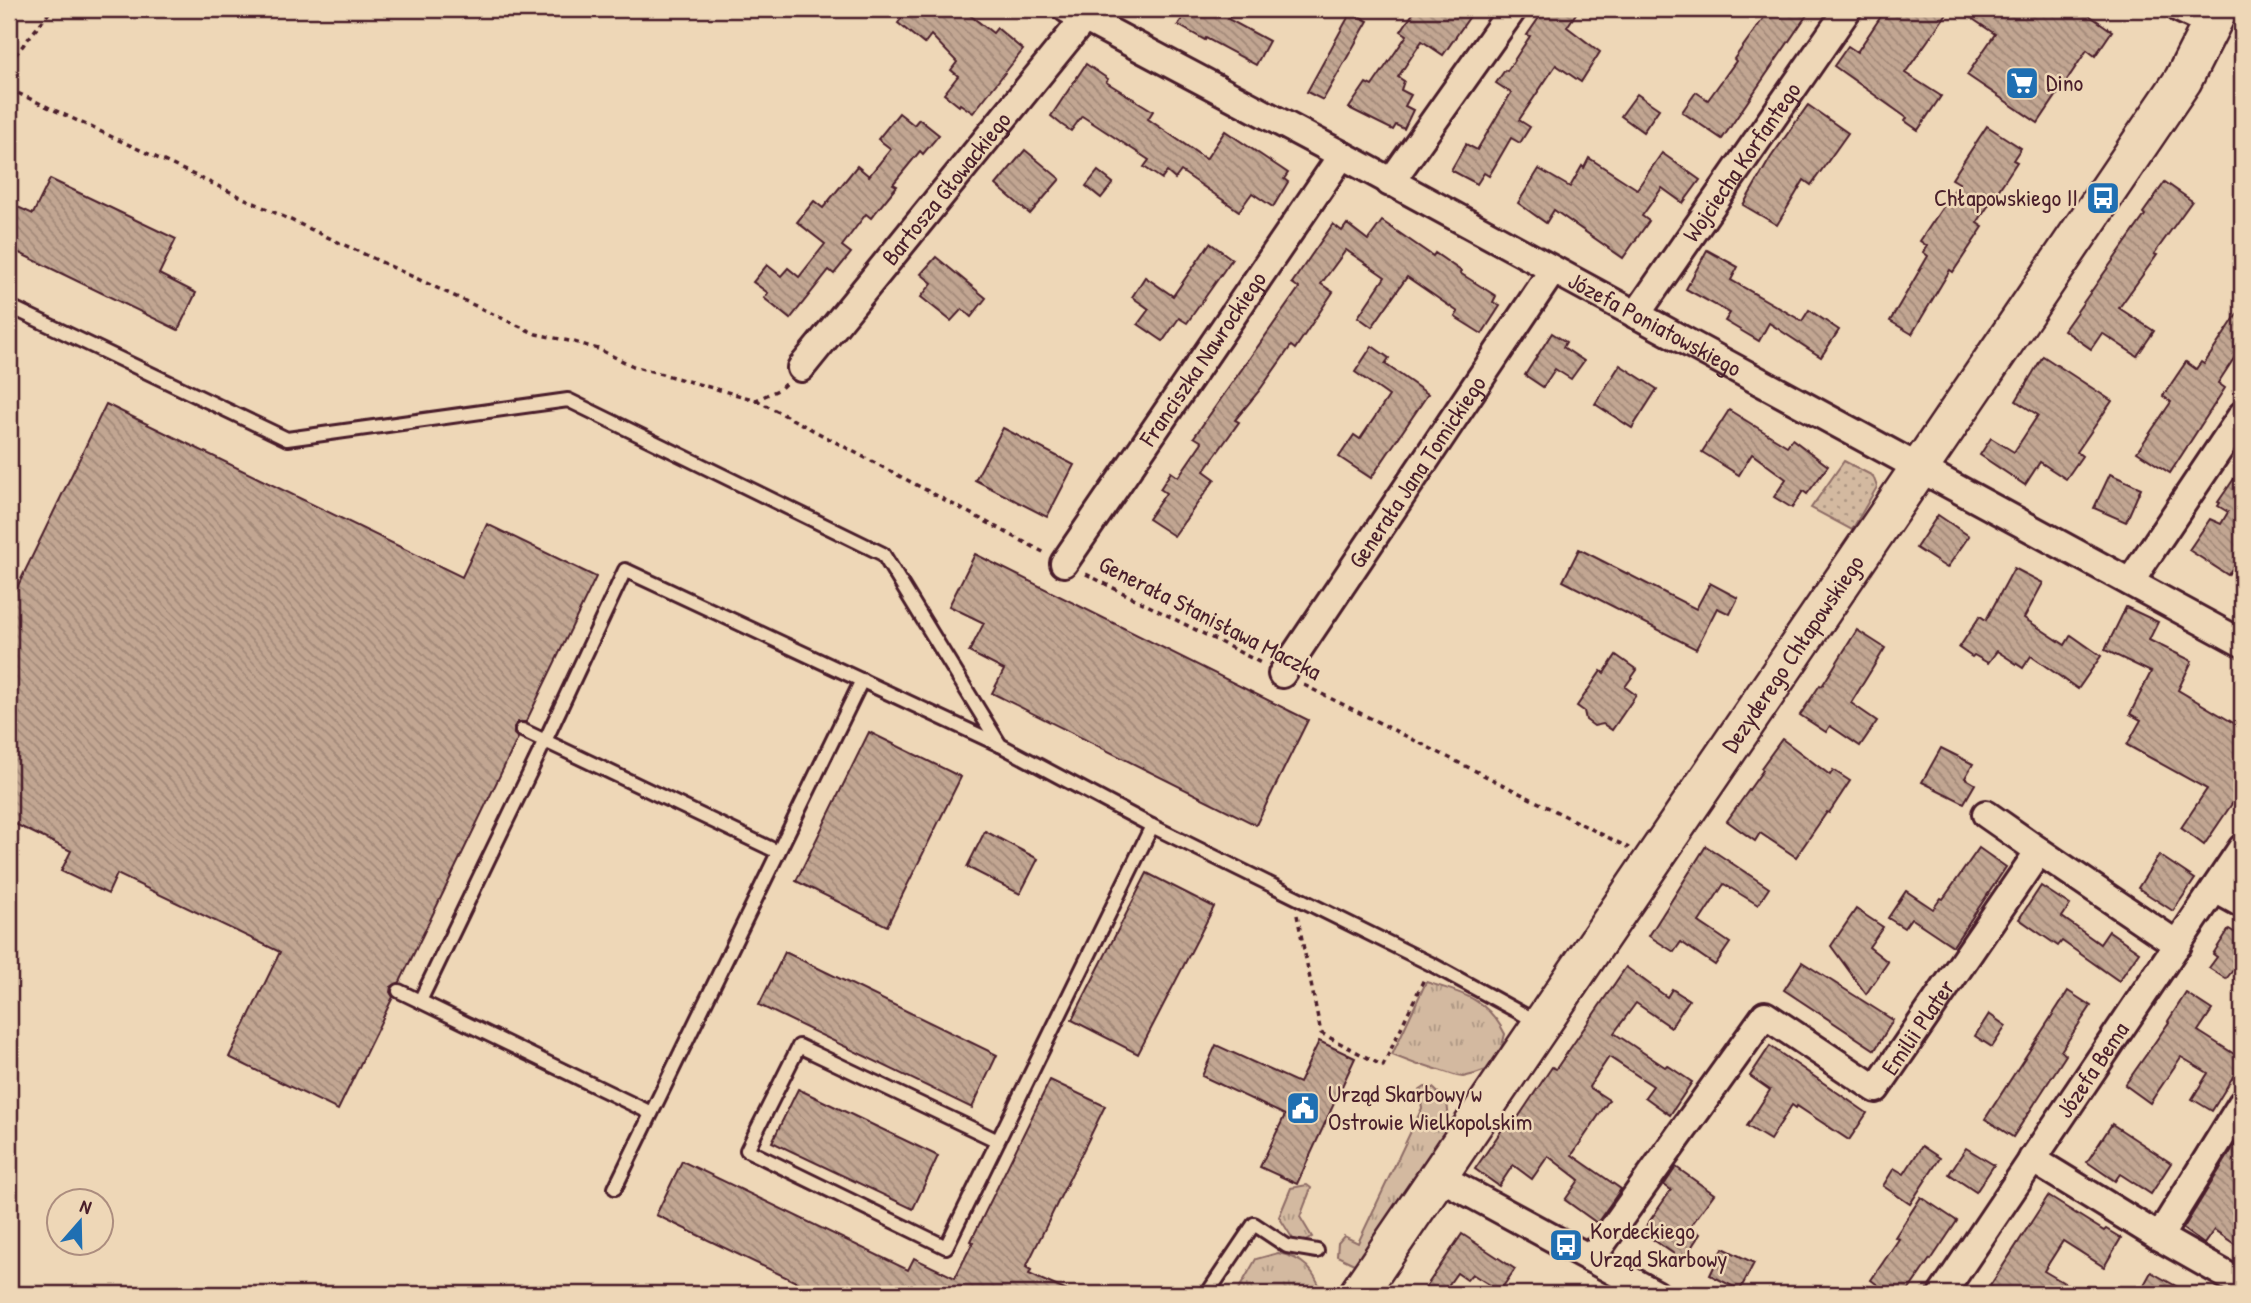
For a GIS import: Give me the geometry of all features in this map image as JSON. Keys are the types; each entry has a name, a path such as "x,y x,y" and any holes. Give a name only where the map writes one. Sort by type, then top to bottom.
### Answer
{"street":[{"path":"1390,183 1513,9"},
{"name":"Wojciecha Korfantego","path":"1636,315 1848,9"},
{"name":"Józefa Poniatowskiego","path":"1081,12 1390,183 2242,643"},
{"name":"Bartosza Głowackiego","path":"802,368 1081,12"},
{"name":"Dezyderego Chłapowskiego","path":"1358,1294 2183,80 2204,14"},
{"name":"Franciszka Nawrockiego","path":"1064,563 1342,155"},
{"name":"Generała Jana Tomickiego","path":"1282,674 1553,270"},
{"path":"2130,582 2242,415"},
{"path":"1986,814 2178,945"},
{"name":"Józefa Bema","path":"1942,1294 2242,848"},
{"name":"Emilii Plater","path":"1591,1259 1765,1015 1876,1089 2039,852"},
{"path":"2215,890 2242,904"},
{"path":"2159,1237 2242,1103"},
{"path":"2032,1159 2242,1284"},
{"path":"1438,1176 1657,1294"}],"lane":[{"path":"9,306 287,439 568,400 883,554 1000,745"},
{"path":"420,1001 625,570 1000,745 1152,827 1431,964 1542,1025"},
{"path":"615,1188 862,680"},
{"path":"522,730 778,852"},
{"path":"998,1141 799,1046 747,1150 946,1247 998,1141 1152,827"},
{"path":"399,991 651,1113"},
{"path":"1207,1294 1254,1224 1287,1246 1317,1251"}],"path":[{"path":"9,63 52,9"},
{"name":"Generała Stanisława Maczka","path":"9,89 536,334 598,349 633,366 755,400 1064,563 1652,862"},
{"path":"755,400 780,389 802,368"},
{"path":"1293,896 1321,1033 1382,1066 1431,964"}],"green space":[{"path":"1844,461 1873,476 1877,487 1852,530 1811,508"},
{"path":"1426,982 1472,999 1490,1012 1498,1022 1505,1034 1498,1061 1489,1069 1463,1077 1392,1055"},
{"path":"1425,1087 1433,1088 1447,1101 1450,1131 1437,1156 1431,1152 1360,1259 1354,1264 1337,1256 1338,1243 1344,1236 1358,1243 1422,1108 1419,1091"},
{"path":"1307,1185 1311,1188 1300,1217 1312,1237 1304,1242 1293,1239 1279,1217 1291,1188"},
{"path":"1278,1253 1295,1258 1307,1266 1323,1294 1236,1294 1256,1259"}],"building":[{"path":"909,9 962,9 993,33 997,28 1023,50 973,113 944,94 958,76 951,70 957,62 931,35 924,44 898,23"},
{"path":"1188,9 1236,9 1228,19 1269,41 1256,65 1178,25"},
{"path":"1416,9 1475,9 1443,55 1422,41 1398,77 1404,81 1401,90 1411,95 1405,106 1413,110 1404,129 1396,125 1393,130 1349,108 1366,83 1372,86 1407,35 1401,31"},
{"path":"1545,9 1579,9 1567,27 1600,52 1581,82 1556,65 1519,120 1530,127 1520,143 1511,138 1489,176 1484,173 1477,184 1451,170 1466,144 1477,150 1511,93 1496,83 1505,70 1507,71"},
{"path":"1770,9 1811,9 1722,139 1682,112 1696,92 1708,100"},
{"path":"1886,9 1950,9 1905,73 1941,96 1918,130 1905,121 1907,118 1834,66 1848,46 1857,52"},
{"path":"1958,9 2080,9 2112,31 2095,56 2087,50 2038,123 1967,75 1995,34"},
{"path":"1351,12 1368,21 1323,100 1307,92"},
{"path":"1086,64 1108,79 1106,82 1153,111 1148,119 1206,159 1225,131 1288,173 1284,179 1288,182 1273,207 1252,193 1239,211 1181,171 1175,179 1167,172 1162,179 1144,167 1149,160 1082,116 1071,131 1062,125 1051,116"},
{"path":"1637,94 1659,109 1643,132 1621,116"},
{"path":"1808,105 1848,133 1811,185 1804,180 1777,225 1743,205 1771,157"},
{"path":"899,113 914,125 919,119 939,135 923,154 920,151 893,184 897,186 871,218 866,214 842,246 851,253 834,274 829,270 790,319 764,298 768,293 753,282 767,265 781,276 788,268 799,277 825,244 797,222 814,201 823,208 857,166 869,176 891,149 878,139"},
{"path":"1987,126 2021,148 2013,160 2017,162 1977,223 1983,227 1953,272 1950,270 1912,334 1890,321 1928,256 1923,252 1927,246 1920,241 1959,183 1952,179"},
{"path":"1025,150 1060,179 1030,214 996,185"},
{"path":"1662,153 1700,180 1683,203 1662,188 1642,216 1649,221 1623,258 1554,210 1546,223 1518,203 1539,169 1570,187 1589,158 1637,189"},
{"path":"1098,171 1113,183 1101,198 1086,186"},
{"path":"50,179 176,239 159,274 196,293 178,330 9,248 9,203 33,214"},
{"path":"2165,182 2192,201 2119,308 2154,331 2137,356 2102,333 2091,349 2064,330"},
{"path":"1382,221 1433,256 1435,253 1496,296 1493,302 1500,306 1482,334 1455,317 1458,312 1407,277 1372,327 1358,317 1385,277 1346,250 1321,284 1333,292 1295,349 1291,346 1235,420 1239,422 1204,471 1215,479 1174,536 1148,519 1166,493 1160,489 1171,472 1178,477 1202,442 1194,437 1299,288 1292,283 1333,224 1342,231 1347,224 1368,240"},
{"path":"1210,243 1232,259 1187,323 1179,318 1163,341 1138,324 1149,309 1132,297 1145,277 1173,296"},
{"path":"1707,250 1738,267 1731,280 1802,321 1809,310 1839,330 1821,357 1769,323 1759,341 1725,321 1730,313 1686,289"},
{"path":"936,257 986,298 971,317 962,309 951,321 921,297 932,283 921,274"},
{"path":"2242,307 2242,346 2218,383 2225,388 2170,473 2137,452 2171,402 2163,396 2186,362 2196,369 2201,362 2204,364"},
{"path":"1552,333 1566,342 1563,347 1584,361 1571,379 1555,369 1543,387 1525,375"},
{"path":"1372,346 1389,358 1385,364 1428,394 1371,478 1339,457 1354,435 1360,439 1389,396 1355,372"},
{"path":"2043,356 2112,401 2077,452 2082,456 2066,479 2040,462 2025,485 1980,455 1991,438 2014,452 2038,415 2016,401"},
{"path":"1620,365 1657,389 1632,428 1595,404"},
{"path":"106,404 462,577 487,524 596,577 526,722 518,722 514,727 514,734 518,738 400,982 391,987 393,997 338,1110 229,1057 280,952 117,874 108,894 61,871 71,851 9,821 9,604"},
{"path":"1729,410 1787,446 1792,439 1828,466 1807,494 1803,491 1792,508 1774,497 1786,479 1752,454 1739,475 1702,452"},
{"path":"1003,428 1074,465 1047,517 975,480"},
{"path":"2242,467 2242,553 2228,575 2189,550 2210,519 2221,524 2228,512 2218,506 2218,502"},
{"path":"2110,474 2141,488 2126,522 2094,508"},
{"path":"1938,515 1969,536 1947,568 1916,548"},
{"path":"1579,549 1696,609 1710,583 1738,598 1730,614 1717,608 1696,649 1563,581"},
{"path":"975,554 1308,720 1256,825 992,693 1004,670 969,652 984,623 949,606"},
{"path":"2014,568 2043,583 2024,618 2065,645 2071,635 2101,656 2078,689 2031,656 2023,668 1997,651 1988,663 1959,648 1980,616 1986,620"},
{"path":"2126,607 2158,622 2149,640 2192,661 2178,690 2242,728 2242,789 2204,845 2181,828 2207,789 2127,745 2141,720 2130,714 2151,672 2105,650"},
{"path":"1857,630 1885,648 1851,703 1877,721 1860,746 1830,726 1826,732 1800,715 1820,685 1822,686"},
{"path":"1616,655 1637,670 1625,687 1636,695 1612,730 1603,724 1594,726 1586,720 1584,711 1577,706 1601,671 1604,673"},
{"path":"869,732 961,777 887,926 796,881"},
{"path":"1782,739 1830,775 1833,770 1850,781 1796,857 1760,833 1755,841 1727,821"},
{"path":"1941,748 1973,764 1965,778 1975,784 1964,803 1922,782"},
{"path":"985,831 1038,859 1020,894 967,867"},
{"path":"1706,846 1769,888 1758,905 1724,884 1699,922 1730,943 1715,965 1681,942 1674,952 1649,936"},
{"path":"1979,848 2006,867 1953,946 1911,918 1904,928 1888,918 1906,891 1933,909"},
{"path":"2159,855 2195,879 2173,911 2138,888"},
{"path":"1147,873 1214,907 1138,1054 1072,1020"},
{"path":"2041,886 2070,905 2062,917 2100,944 2109,931 2139,952 2119,981 2062,941 2058,946 2019,919"},
{"path":"1856,909 1883,927 1869,947 1888,962 1866,994 1831,946"},
{"path":"2229,929 2242,937 2242,959 2226,979 2209,968 2217,957 2213,954"},
{"path":"785,952 997,1055 972,1108 759,1005"},
{"path":"1802,962 1893,1020 1875,1050 1784,990"},
{"path":"1626,967 1667,997 1672,989 1689,1000 1671,1027 1636,1003 1614,1033 1692,1082 1670,1115 1645,1097 1653,1086 1609,1057 1589,1087 1609,1100 1572,1155 1621,1189 1597,1223 1565,1200 1579,1180 1548,1156 1532,1179 1513,1165 1499,1186 1475,1169 1506,1124 1511,1128 1552,1067 1556,1069"},
{"path":"2068,991 2091,1006 2061,1051 2066,1055 2013,1137 1985,1119"},
{"path":"2186,993 2212,1010 2198,1031 2242,1059 2212,1111 2192,1099 2208,1073 2181,1057 2150,1103 2125,1085"},
{"path":"1989,1014 2006,1026 1992,1047 1975,1036"},
{"name":"Urząd Skarbowy w Ostrowie Wielkopolskim","path":"1319,1041 1355,1058 1297,1184 1260,1167 1285,1115 1202,1076 1216,1045 1299,1083"},
{"path":"1770,1046 1867,1113 1849,1140 1792,1105 1770,1140 1747,1126 1770,1090 1750,1076"},
{"path":"1050,1080 1105,1106 1026,1267 1031,1270 1029,1274 1074,1294 821,1294 656,1215 682,1161 908,1270 914,1258 955,1278"},
{"path":"798,1089 938,1156 913,1209 772,1142"},
{"path":"2112,1124 2171,1163 2151,1194 2120,1174 2115,1181 2087,1162"},
{"path":"2242,1133 2242,1249 2214,1230 2204,1244 2183,1229"},
{"path":"1922,1146 1940,1158 1910,1204 1883,1186 1894,1168 1904,1174"},
{"path":"1966,1148 1994,1165 1976,1192 1949,1174"},
{"path":"1676,1167 1714,1194 1690,1227 1700,1234 1683,1260 1642,1232 1671,1190 1664,1185"},
{"path":"2048,1196 2104,1231 2106,1229 2121,1238 2104,1267 2063,1241 2044,1271 2083,1294 2003,1294 1990,1286"},
{"path":"1921,1197 1957,1221 1906,1294 1890,1294 1871,1280 1899,1239 1895,1237"},
{"path":"1462,1234 1515,1269 1500,1291 1472,1274 1467,1280 1457,1273 1442,1294 1421,1294"},
{"path":"1723,1248 1754,1263 1740,1290 1710,1275"},
{"path":"2151,1272 2190,1294 2139,1294"}],"place":[{"name":"Dino","path":"2022,83"},
{"name":"Chłapowskiego II","path":"2103,198"},
{"name":"Urząd Skarbowy w Ostrowie Wielkopolskim","path":"1303,1108"},
{"name":"Kordeckiego Urząd Skarbowy","path":"1566,1245"}]}
